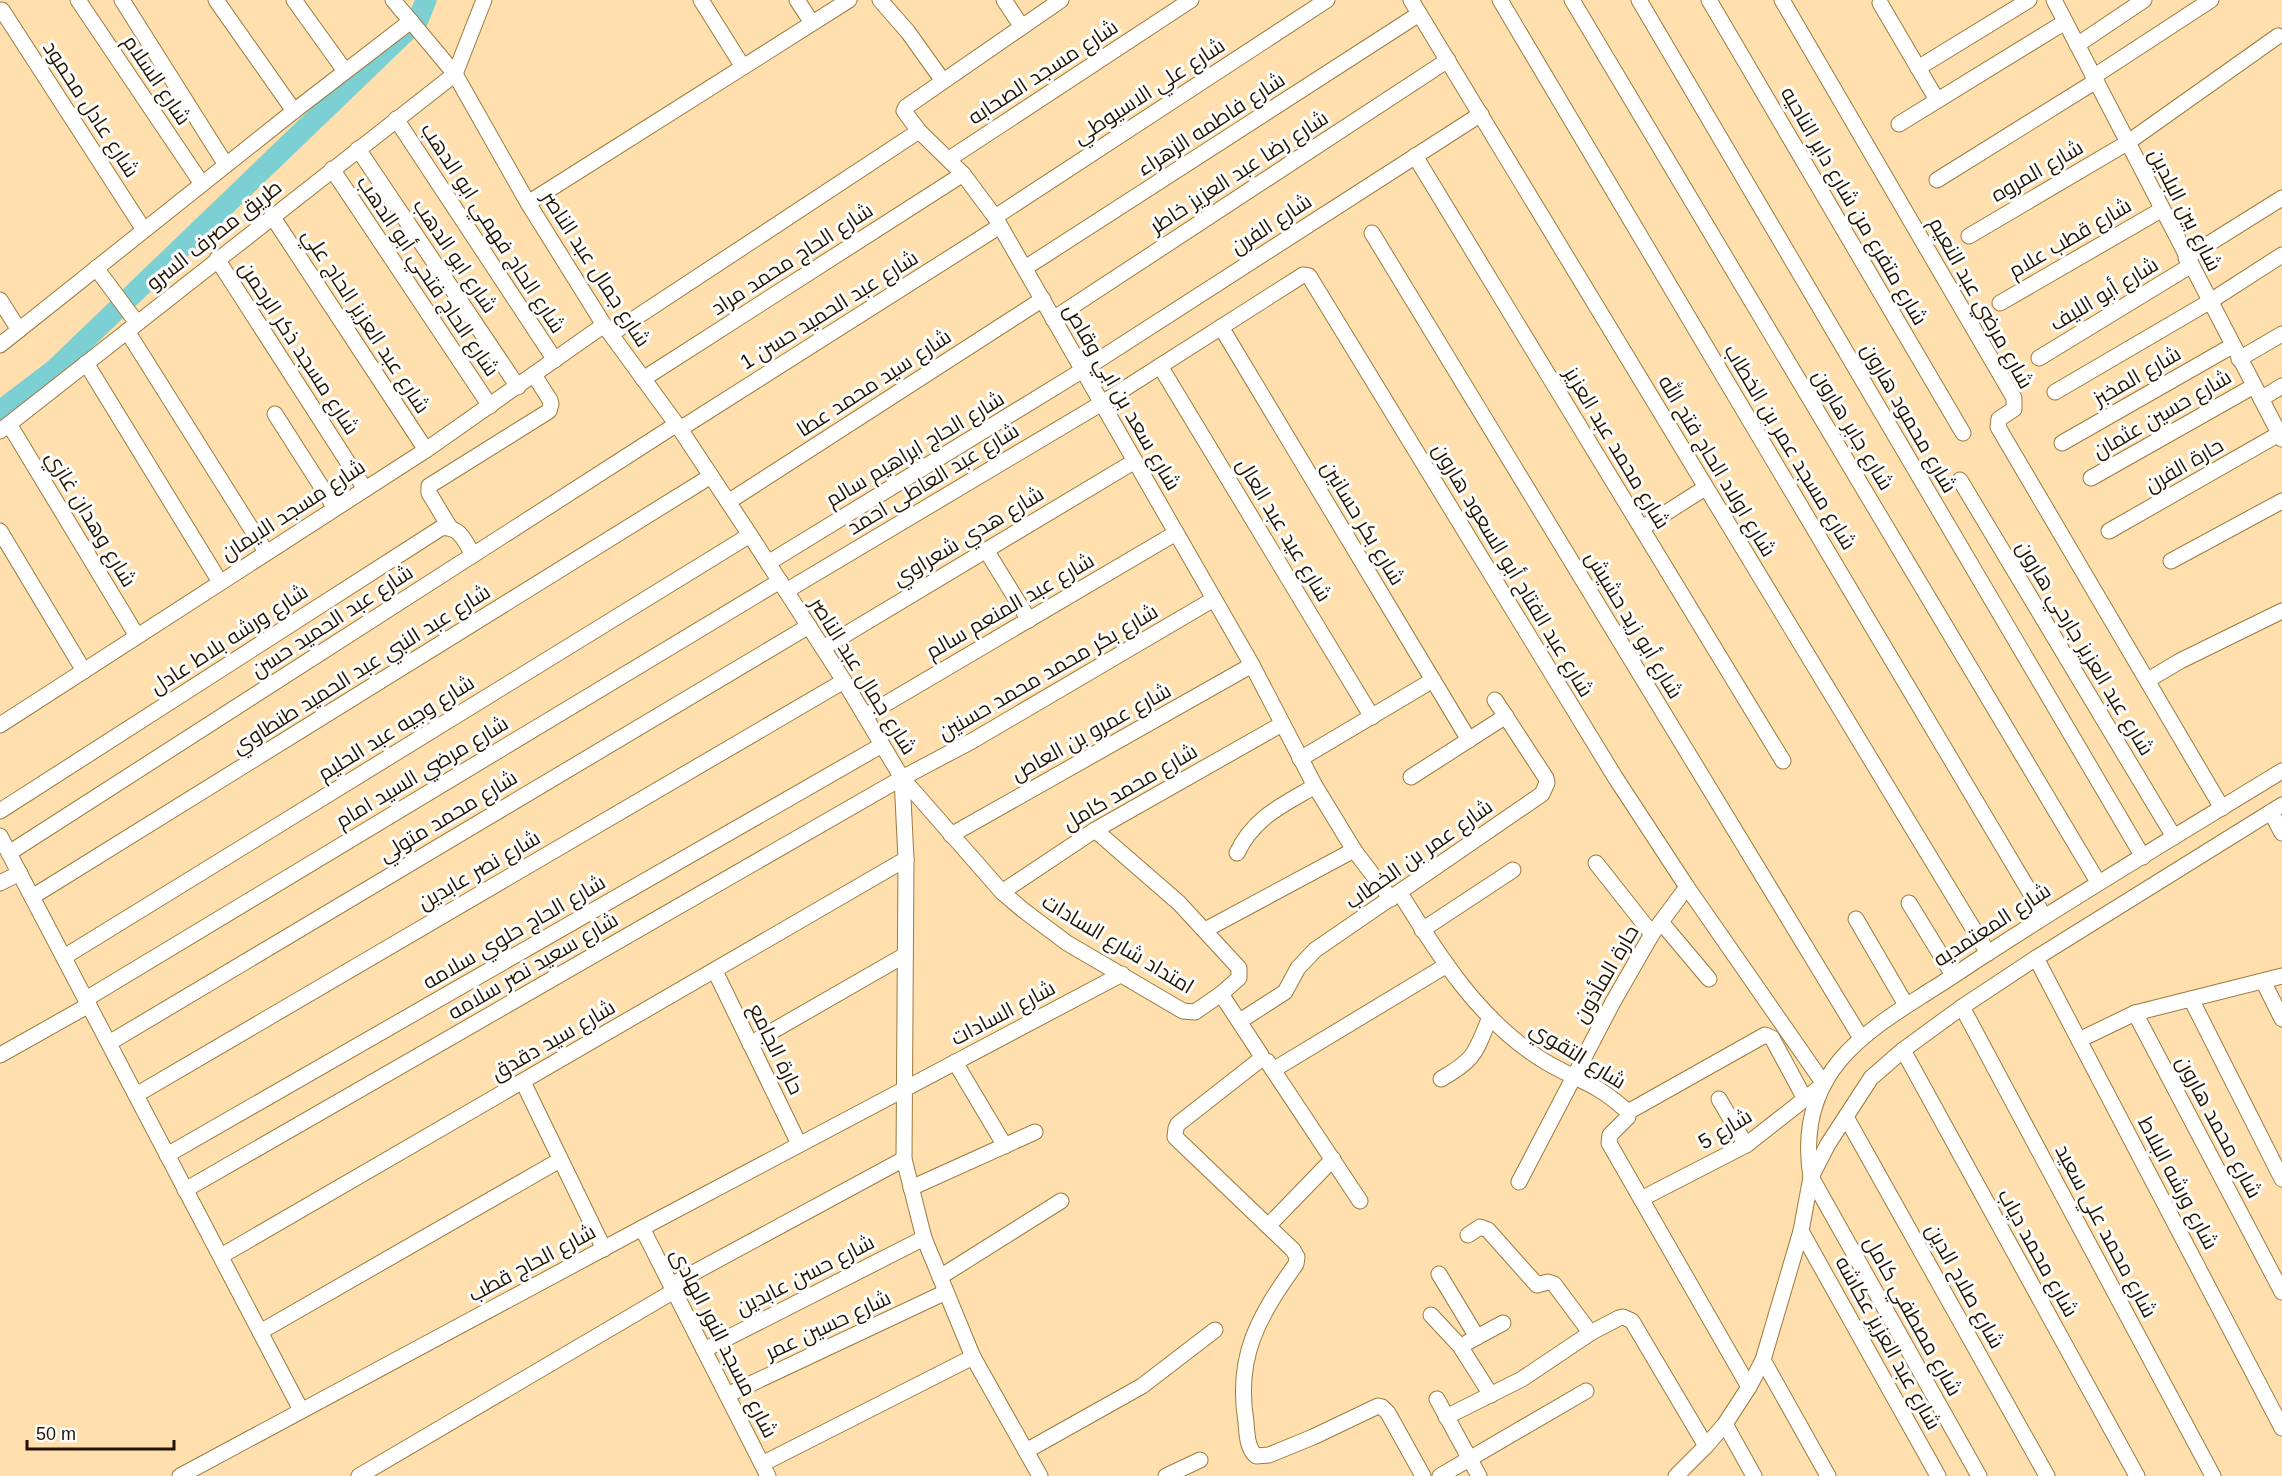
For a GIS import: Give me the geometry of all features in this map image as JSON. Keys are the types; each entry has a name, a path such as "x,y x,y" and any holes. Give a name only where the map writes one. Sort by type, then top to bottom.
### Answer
{"street":[{"name":"شارع السلام","path":"78,0 202,184"},
{"path":"122,0 226,165"},
{"path":"216,0 294,111"},
{"path":"294,0 345,71"},
{"name":"شارع جمال عبد الناصر","path":"393,0 455,74 528,202 608,330 679,427 750,535 844,681 902,778 906,859 904,1159 924,1238 973,1357 1040,1476"},
{"path":"455,74 484,0"},
{"path":"701,0 743,67"},
{"path":"797,0 812,23"},
{"path":"528,202 849,0"},
{"path":"880,0 908,32 943,81 1061,0"},
{"path":"1004,0 1022,27"},
{"name":"شارع مسجد الصحابه","path":"949,159 1191,0"},
{"name":"شارع علي الاسيوطي","path":"997,222 1327,0"},
{"name":"شارع اولاد الحاج فتح الله","path":"1411,0 1988,953"},
{"name":"شارع مسجد عمر بن الخطاب","path":"1500,0 2044,916"},
{"name":"شارع جابر هارون","path":"1572,0 2098,882"},
{"name":"شارع محمود هارون","path":"1639,0 2143,857"},
{"name":"شارع متفرع من شارع داير الناحيه","path":"1709,0 1963,433"},
{"name":"شارع مرضي عبد النعيم","path":"1782,0 2014,398 2014,409 1999,419 1998,427 2222,808"},
{"path":"1918,68 2029,0"},
{"name":"شارع بين البلدين","path":"2054,0 2188,262 2281,437"},
{"path":"2077,45 2144,0"},
{"path":"1937,180 2095,79 2211,0"},
{"path":"1880,3 1937,100"},
{"name":"شارع عادل محمود","path":"2,10 144,230"},
{"name":"شارع فاطمه الزهراء","path":"1025,268 1419,14"},
{"path":"0,345 411,21"},
{"path":"1899,124 2065,22"},
{"name":"شارع المروه","path":"1969,236 2127,143 2278,36"},
{"name":"شارع رضا عبد العزيز خاطر","path":"1053,319 1448,60"},
{"name":"طريق مصرف السرو","path":"5,428 455,74"},
{"name":"شارع سعد بن ابي وقاص","path":"943,81 906,107 904,111 919,131 963,174 997,222 1252,665 1282,724"},
{"name":"شارع الفرن","path":"1083,370 1481,114"},
{"name":"شارع الحاج فهمي ابو الدهب","path":"396,119 555,360"},
{"name":"شارع مسجد الايمان","path":"0,725 426,450 555,360 608,330 919,131"},
{"name":"شارع ابو الدهب","path":"358,149 518,387"},
{"name":"شارع محمد عبد العزيز","path":"1415,156 1783,761"},
{"name":"شارع الحاج فتحي أبو الدهب","path":"332,169 490,406"},
{"name":"شارع الحاج محمد مراد","path":"643,378 963,174"},
{"name":"شارع أبو الليف","path":"2038,358 2188,262 2282,198"},
{"name":"شارع قطب علام","path":"2000,303 2161,210"},
{"name":"شارع عبد العزيز الحاج علي","path":"272,216 426,450"},
{"name":"شارع عبد الحميد حسن 1","path":"679,427 997,222"},
{"name":"شارع أبو زيد حشيش","path":"1372,233 1862,1038"},
{"path":"2055,392 2209,302 2282,255"},
{"name":"شارع مسجد ذكر الرحمن","path":"217,259 365,489"},
{"path":"96,268 266,552"},
{"name":"شارع عبد الفتاح أبو السعود هارون","path":"1102,403 1304,275 1310,278 1615,777 1687,887 1824,1084"},
{"name":"شارع سيد محمد عطا","path":"728,502 1043,299"},
{"path":"0,300 19,330"},
{"name":"شارع بكر حسانين","path":"1221,327 1469,740"},
{"name":"شارع المخبز","path":"2062,443 2236,352 2282,334"},
{"path":"87,363 220,582"},
{"name":"شارع عيد عبد العال","path":"1161,366 1372,717"},
{"name":"شارع الحاج ابراهيم سالم","path":"768,563 1083,370"},
{"path":"474,555 459,532 449,526 429,493 429,486 549,411 552,404 534,375"},
{"name":"شارع حسين عثمان","path":"2091,478 2257,392 2282,386"},
{"name":"شارع عبد العاطى احمد","path":"783,586 1102,403"},
{"path":"275,414 335,508"},
{"name":"شارع عبد الحميد حسن","path":"9,853 474,555 679,427"},
{"name":"شارع وهدان غازي","path":"5,428 137,636"},
{"name":"حارة الفرن","path":"2109,531 2281,437"},
{"name":"شارع هدي شعراوي","path":"823,648 1135,461"},
{"name":"شارع عبد النبي عبد الحميد طنطاوي","path":"32,897 711,476"},
{"name":"شارع عبد العزيز جارحي هارون","path":"1960,480 2174,837"},
{"path":"1642,528 1705,488"},
{"path":"2171,561 2282,501"},
{"name":"شارع ورشه بلاط عادل","path":"0,811 441,528 449,526"},
{"path":"0,531 84,671"},
{"name":"شارع عبد المنعم سالم","path":"865,716 1176,533"},
{"name":"شارع وجيه عبد الحليم","path":"64,957 750,535"},
{"path":"986,550 1029,620"},
{"name":"شارع مرضي السيد امام","path":"0,1055 783,586"},
{"name":"شارع بكر محمد محمد حسنين","path":"902,778 972,741 1214,599"},
{"path":"2148,680 2180,661 2282,611"},
{"name":"شارع محمد متولي","path":"109,1042 809,626"},
{"name":"شارع عمرو بن العاص","path":"951,835 1252,665"},
{"path":"1300,759 1433,680"},
{"name":"شارع نصر عابدين","path":"136,1095 844,681"},
{"name":"شارع عمر بن الخطاب","path":"1240,1021 1285,992 1305,958 1542,794 1546,778 1495,700"},
{"path":"1411,777 1506,716"},
{"name":"شارع التقوي","path":"1282,724 1315,786 1354,850 1395,896 1490,1017 1510,1036 1541,1059 1599,1089 1628,1113 1628,1117 1608,1140 1749,1387"},
{"name":"شارع محمد كامل","path":"1002,892 1095,830 1282,724"},
{"name":"شارع الحاج حلوي سلامه","path":"167,1155 882,744"},
{"name":"شارع المعتمديه","path":"1811,1178 1807,1155 1808,1129 1813,1111 1824,1084 1841,1059 1862,1038 1906,1005 2044,916 2282,771"},
{"name":"امتداد شارع السادات","path":"902,778 1002,892 1044,927 1187,1012 1199,1010 1221,994"},
{"name":"شارع سعيد نصر سلامه","path":"185,1190 902,778"},
{"path":"1237,853 1245,837 1256,823 1315,786"},
{"path":"2276,809 2282,833"},
{"name":"شارع المعتمديه","path":"1676,1476 1693,1470 1706,1446 1725,1424 1749,1387 1762,1360 1801,1232 1811,1178 1828,1144 1871,1078 1903,1050 1962,1007 2036,958 2276,809"},
{"path":"1095,830 1179,903 1239,968 1239,978 1221,994 1360,1201"},
{"path":"0,836 301,1410"},
{"path":"1205,930 1354,850"},
{"name":"شارع سيد دقدق","path":"220,1256 906,859"},
{"path":"1596,863 1656,928 1709,979"},
{"path":"1422,930 1513,870"},
{"path":"0,883 20,873"},
{"name":"حارة المأذون","path":"1519,1182 1613,1002 1656,928 1687,887"},
{"path":"1909,903 1953,975"},
{"path":"1856,919 1906,1005"},
{"path":"750,1044 905,955"},
{"name":"شارع ورشه البلاط","path":"2036,958 2282,1428"},
{"path":"1273,1070 1447,965"},
{"name":"حارة الجامع","path":"715,971 799,1144"},
{"name":"شارع السادات","path":"905,1088 1122,974"},
{"path":"2079,1040 2135,1013 2282,976"},
{"path":"2263,981 2282,1019"},
{"path":"2191,999 2282,1179"},
{"name":"شارع محمد علي سعيد","path":"1962,1007 2213,1476"},
{"name":"شارع محمد هارون","path":"2135,1013 2282,1292"},
{"path":"1441,1079 1470,1060 1490,1017"},
{"path":"1628,1113 1764,1035 1772,1038 1805,1099"},
{"name":"شارع محمد دياب","path":"1903,1050 2137,1476"},
{"path":"1262,1057 1260,1061 1178,1124 1175,1132 1178,1140 1296,1253 1297,1261 1269,1302 1256,1328 1247,1356 1243,1384 1244,1413 1251,1452 1256,1456 1269,1455 1378,1406 1388,1413 1423,1476"},
{"path":"955,1062 1005,1146"},
{"path":"523,1082 604,1249"},
{"name":"شارع 5","path":"1641,1199 1746,1145 1824,1084"},
{"name":"شارع الحاج قطب","path":"180,1476 905,1088"},
{"path":"1719,1100 1746,1145"},
{"name":"شارع صلاح الدين","path":"1846,1117 2047,1476"},
{"path":"911,1188 1035,1132"},
{"path":"359,1476 672,1288 904,1159"},
{"path":"260,1332 560,1160"},
{"path":"1268,1226 1333,1160"},
{"name":"شارع مصطفي كامل","path":"1811,1178 1979,1476"},
{"path":"940,1277 1061,1202"},
{"path":"1468,1235 1480,1227 1488,1230 1537,1285 1550,1282 1554,1284 1587,1329 1592,1332"},
{"name":"شارع مسجد النور الهادى","path":"642,1228 765,1470"},
{"name":"شارع عبد العزيز عكاشه","path":"1801,1232 1938,1476"},
{"name":"شارع حسن عابدين","path":"704,1350 924,1238"},
{"path":"1439,1274 1477,1337"},
{"name":"شارع حسين عمر","path":"727,1395 946,1292"},
{"path":"1431,1316 1460,1346 1491,1395"},
{"path":"1446,1417 1522,1379 1592,1332 1623,1317 1632,1322 1706,1446"},
{"path":"1460,1346 1503,1323"},
{"path":"1026,1451 1142,1386 1215,1330"},
{"path":"765,1470 973,1357"},
{"path":"1762,1360 1828,1476"},
{"path":"1440,1476 1586,1391"},
{"path":"1437,1399 1479,1476"},
{"path":"1725,1424 1754,1476"},
{"path":"1166,1476 1200,1460"}],"waterway":[{"path":"0,411 55,369 418,20 426,0"}]}
